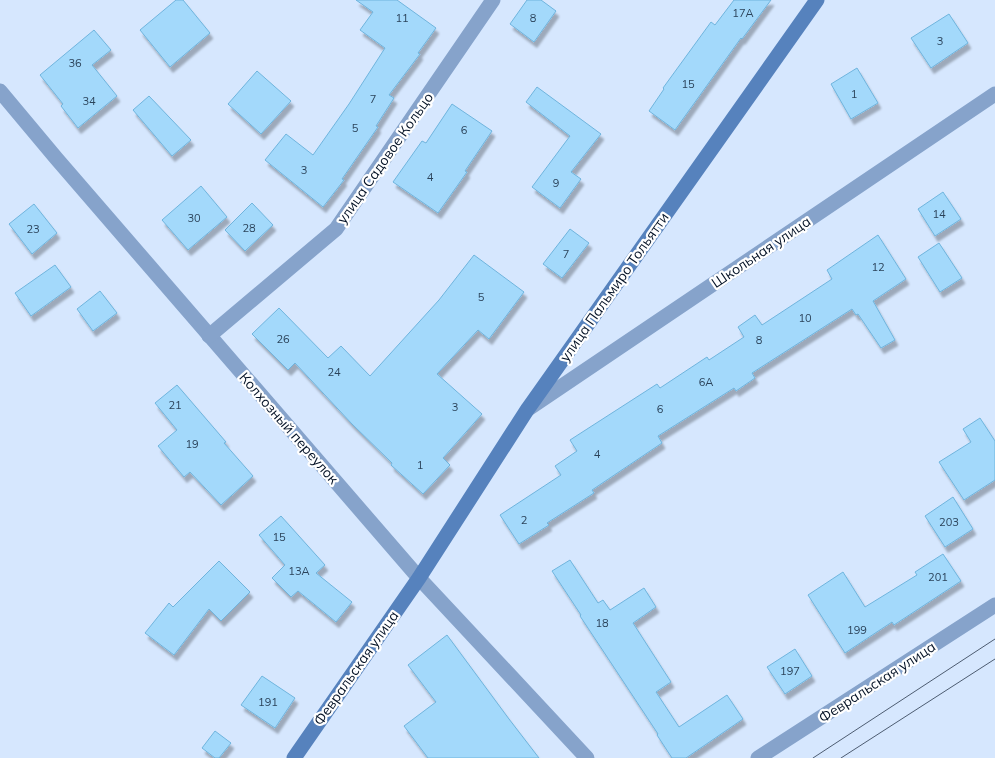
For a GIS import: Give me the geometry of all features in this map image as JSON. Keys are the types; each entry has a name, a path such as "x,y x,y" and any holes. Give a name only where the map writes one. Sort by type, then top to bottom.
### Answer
{"street":[{"name":"улица Садовое Кольцо","path":"209,336 336,229 493,0"},
{"name":"улица Пальмиро Тольятти","path":"419,578 527,410 817,0"},
{"name":"Колхозный переулок","path":"0,91 419,578 587,758"},
{"name":"Школьная улица","path":"527,410 995,94"},
{"name":"Февральская улица","path":"294,758 419,578"},
{"name":"Февральская улица","path":"758,758 995,605"}],"building":[{"path":"176,0 183,0 210,33 170,67 140,30"},
{"path":"356,0 397,0 436,28 418,53 420,54 389,95 394,98 376,126 378,127 342,179 344,180 323,207 265,160 286,134 313,155 385,48 360,30 373,12"},
{"path":"527,0 541,0 556,11 534,42 510,24"},
{"path":"734,0 771,0 741,38 675,130 649,111 663,88 711,22 715,25"},
{"path":"949,14 968,43 931,68 911,38"},
{"path":"94,30 111,50 92,65 117,96 78,128 61,106 63,104 40,75"},
{"path":"857,68 878,103 851,119 831,84"},
{"path":"257,71 291,101 261,134 228,104"},
{"path":"537,87 601,134 571,172 581,179 560,208 532,187 570,136 526,102"},
{"path":"149,96 191,140 172,156 133,110"},
{"path":"452,104 492,131 465,171 467,172 438,213 393,182 422,141 426,143"},
{"path":"201,186 227,217 188,250 162,220"},
{"path":"943,192 961,219 935,236 918,209"},
{"path":"252,203 273,225 245,251 225,230"},
{"path":"34,204 57,233 32,254 9,224"},
{"path":"570,229 589,243 562,278 543,264"},
{"path":"878,235 906,279 873,301 895,340 881,348 858,314 856,315 852,309 752,373 755,378 736,391 734,388 658,436 662,443 592,490 594,493 547,523 549,525 519,544 500,515 561,475 555,466 577,451 570,440 657,384 660,388 707,357 709,360 744,337 738,327 755,315 762,325 832,279 827,270"},
{"path":"939,243 962,278 940,292 918,257"},
{"path":"474,255 524,292 489,339 478,330 437,374 482,414 443,458 450,465 423,494 391,465 392,463 352,424 295,363 288,370 252,334 279,308 328,358 341,346 370,376 439,300"},
{"path":"55,265 71,287 31,316 15,293"},
{"path":"100,291 117,313 93,331 77,309"},
{"path":"177,385 253,476 221,505 190,472 184,477 158,446 177,430 155,403"},
{"path":"980,418 995,441 995,480 964,500 939,462 971,442 963,429"},
{"path":"953,497 973,529 945,547 925,516"},
{"path":"281,516 325,565 316,573 352,602 336,622 298,591 291,597 272,578 285,565 259,535"},
{"path":"943,554 961,581 894,625 892,622 845,653 808,595 843,572 865,607 917,575 915,572"},
{"path":"570,560 598,603 603,600 610,610 644,588 656,607 633,623 671,682 656,692 679,727 727,695 743,719 686,758 672,758 552,571"},
{"path":"219,561 250,592 221,621 209,609 174,655 145,633 169,603 173,607"},
{"path":"447,635 539,758 428,758 404,726 436,702 408,665"},
{"path":"795,649 812,676 785,694 767,667"},
{"path":"262,676 295,698 275,728 241,705"},
{"path":"215,731 231,743 219,758 215,758 202,748"}],"tram line":[{"path":"813,758 995,639"},
{"path":"841,758 995,659"}]}
